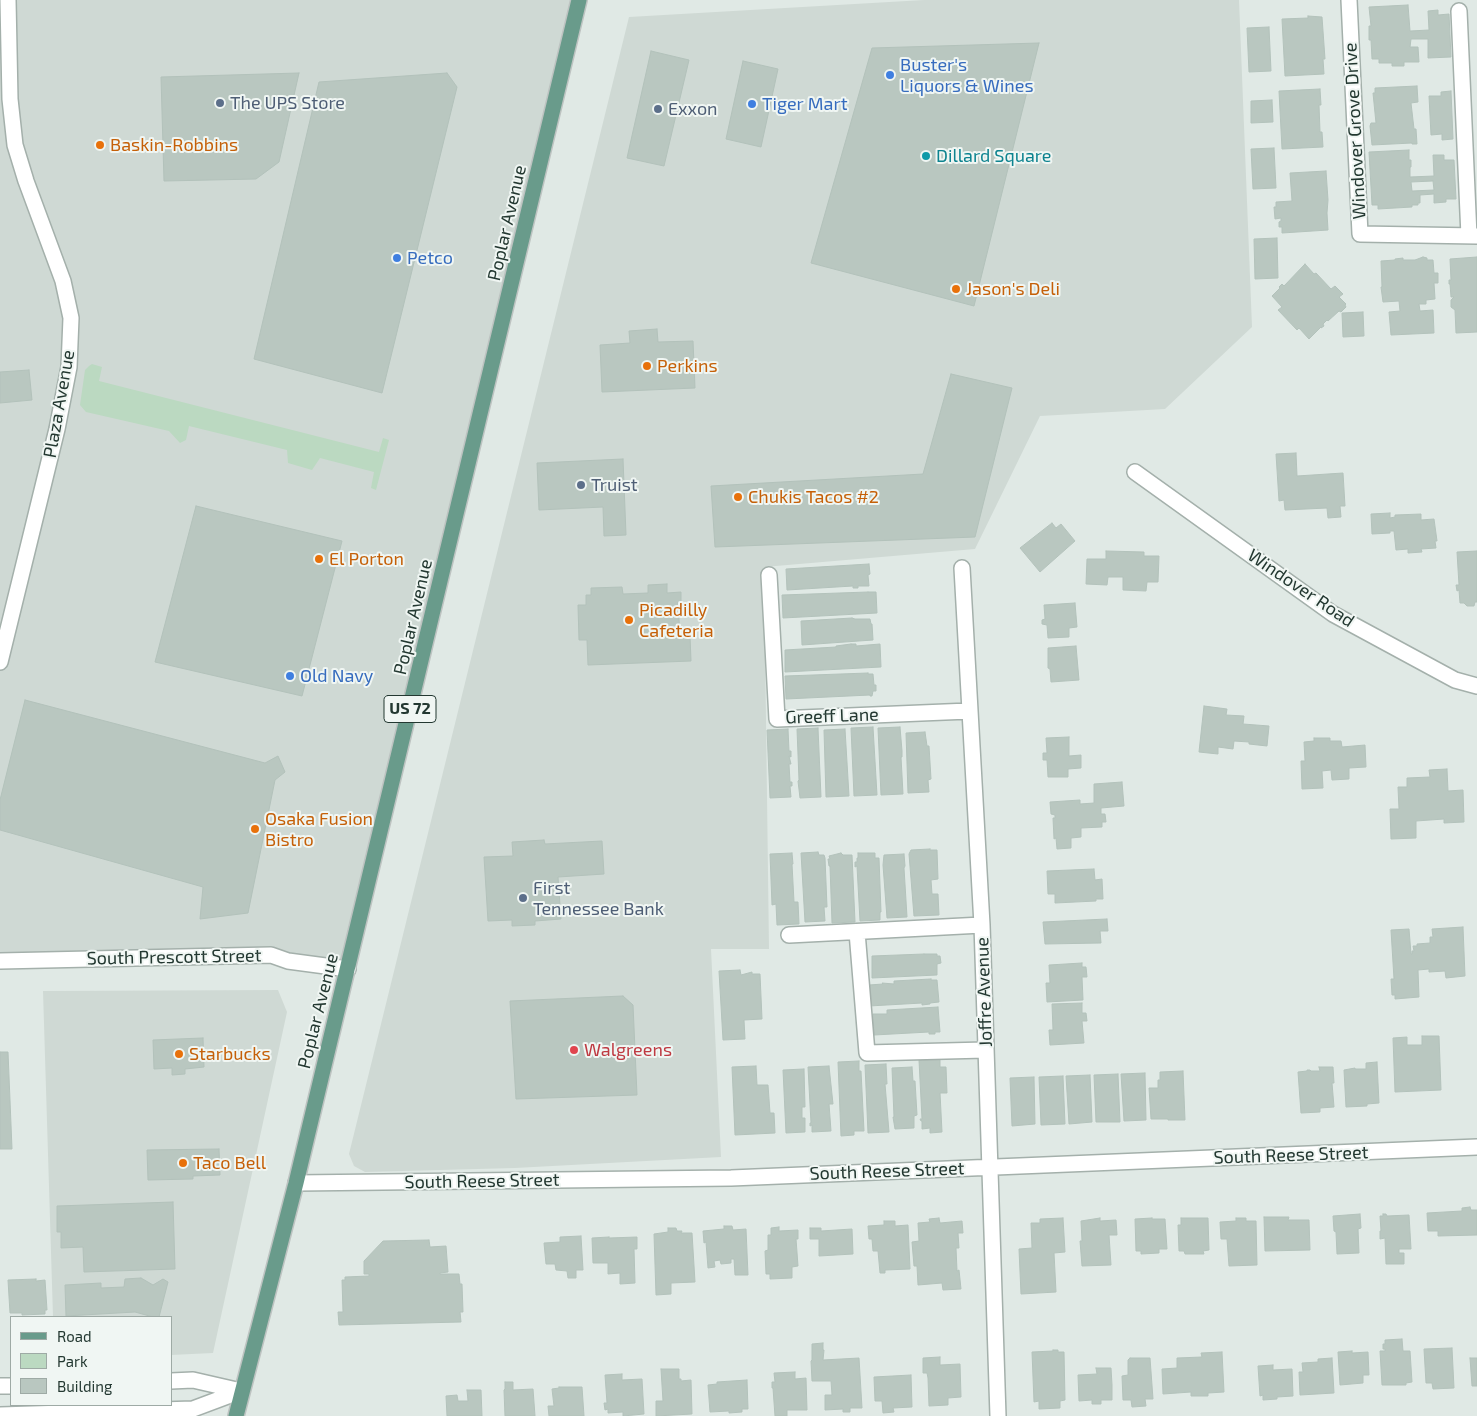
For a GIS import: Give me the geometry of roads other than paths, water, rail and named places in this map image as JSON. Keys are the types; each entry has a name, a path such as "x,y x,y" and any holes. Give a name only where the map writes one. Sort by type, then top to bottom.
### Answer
{"main road":[{"name":"Poplar Avenue","path":"236,1416 296,1183 348,969 579,0"}],"street":[{"name":"Plaza Avenue","path":"0,662 58,429 69,366 71,318 63,281 26,181 15,145 10,99 8,0"},
{"name":"Windover Grove Drive","path":"1348,0 1360,234 1473,236"},
{"path":"1458,11 1473,236"},
{"name":"Windover Road","path":"1135,472 1333,614 1455,680 1477,686"},
{"name":"Joffre Avenue","path":"962,568 982,925 998,1416"},
{"name":"Greeff Lane","path":"769,575 777,719 969,711"},
{"path":"789,935 982,925"},
{"path":"857,932 867,1054 985,1050"},
{"name":"South Prescott Street","path":"0,961 271,955 288,961 348,969"},
{"name":"South Reese Street","path":"296,1183 731,1178 1477,1147"},
{"path":"172,1380 193,1380 241,1391"},
{"path":"0,1415 193,1409 241,1391"}],"place":[{"name":"Buster's Liquors & Wines","path":"890,75"},
{"name":"The UPS Store","path":"220,103"},
{"name":"Tiger Mart","path":"752,104"},
{"name":"Exxon","path":"658,109"},
{"name":"Baskin-Robbins","path":"100,145"},
{"name":"Dillard Square","path":"926,156"},
{"name":"Petco","path":"397,258"},
{"name":"Jason's Deli","path":"956,289"},
{"name":"Perkins","path":"647,366"},
{"name":"Truist","path":"581,485"},
{"name":"Chukis Tacos #2","path":"738,497"},
{"name":"El Porton","path":"319,559"},
{"name":"Picadilly Cafeteria","path":"629,620"},
{"name":"Old Navy","path":"290,676"},
{"name":"Osaka Fusion Bistro","path":"255,829"},
{"name":"First Tennessee Bank","path":"523,898"},
{"name":"Walgreens","path":"574,1050"},
{"name":"Starbucks","path":"179,1054"},
{"name":"Taco Bell","path":"183,1163"}]}
